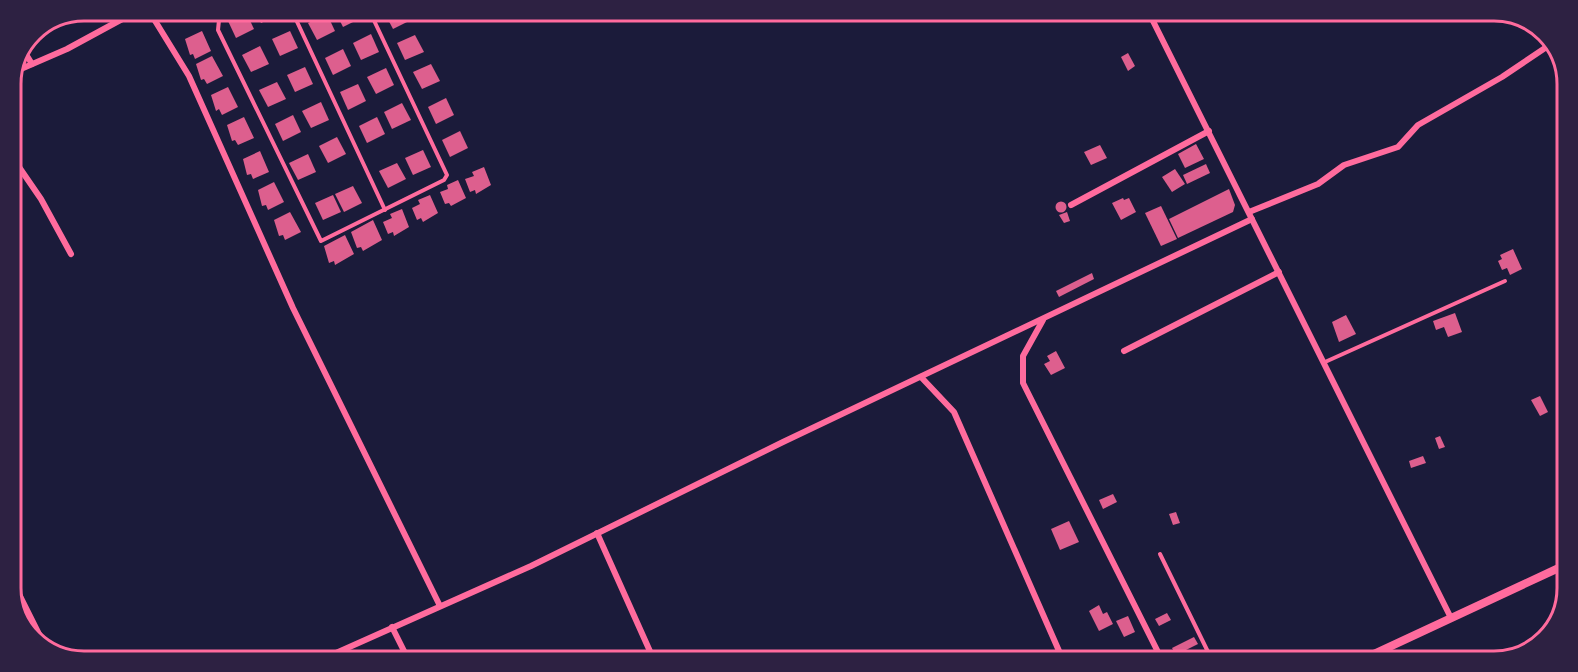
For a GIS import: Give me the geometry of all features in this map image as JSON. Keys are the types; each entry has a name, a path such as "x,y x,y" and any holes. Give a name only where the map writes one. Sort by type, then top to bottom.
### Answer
{"street":[{"path":"23,68 67,49 119,21"},
{"path":"155,21 189,76 293,308 440,606"},
{"path":"1153,21 1451,618"},
{"path":"340,651 597,533 1043,320 1250,215 1318,184 1344,165 1398,147 1418,125 1545,48"},
{"path":"28,57 32,64"},
{"path":"1071,205 1209,131"},
{"path":"21,171 41,199 71,254"},
{"path":"1124,351 1279,272"},
{"path":"1043,320 1023,356 1023,383 1157,651"},
{"path":"921,377 954,412 1059,651"},
{"path":"597,533 650,651"},
{"path":"1380,651 1557,569"},
{"path":"22,600 37,630"},
{"path":"392,627 404,651"}],"lane":[{"path":"219,21 218,30 318,239 325,242 444,180 447,175 374,21"},
{"path":"297,21 385,210"},
{"path":"1324,362 1506,281"},
{"path":"1160,554 1208,651"}],"building":[{"path":"228,21 250,21 254,29 236,38"},
{"path":"330,21 335,31 317,40 308,23"},
{"path":"340,21 355,21 343,27"},
{"path":"389,21 409,21 393,29"},
{"path":"202,31 211,51 195,59 193,54 190,55 185,39"},
{"path":"290,31 298,48 280,56 272,39"},
{"path":"371,34 379,52 361,60 353,43"},
{"path":"415,35 424,52 405,60 397,43"},
{"path":"260,46 269,64 251,72 242,55"},
{"path":"343,49 351,66 333,75 325,58"},
{"path":"1128,53 1135,66 1128,71 1121,57"},
{"path":"212,56 223,76 207,84 204,79 201,80 196,64"},
{"path":"431,64 440,81 422,89 413,72"},
{"path":"305,67 313,84 295,92 287,75"},
{"path":"386,68 394,85 376,94 367,77"},
{"path":"277,82 286,99 268,107 259,90"},
{"path":"358,84 366,101 348,110 340,92"},
{"path":"228,87 238,107 222,115 219,109 216,111 211,95"},
{"path":"446,98 454,115 436,124 428,107"},
{"path":"321,102 329,120 311,128 302,111"},
{"path":"402,103 411,120 392,129 384,112"},
{"path":"293,115 301,132 283,141 275,124"},
{"path":"244,117 254,138 238,145 235,140 232,141 227,125"},
{"path":"377,117 385,134 367,143 359,126"},
{"path":"460,131 468,148 450,157 442,140"},
{"path":"337,137 346,154 328,163 319,146"},
{"path":"1196,144 1204,159 1185,168 1178,154"},
{"path":"1100,145 1107,158 1091,165 1084,152"},
{"path":"423,150 431,167 413,175 405,158"},
{"path":"260,151 269,172 253,179 251,174 247,175 243,159"},
{"path":"308,154 316,172 298,180 289,163"},
{"path":"397,163 406,179 388,188 379,171"},
{"path":"1206,164 1210,173 1187,184 1183,175"},
{"path":"484,167 491,185 476,194 475,190 470,192 465,179 474,176 472,172"},
{"path":"1175,169 1185,184 1172,192 1162,177"},
{"path":"458,180 466,198 451,206 449,203 445,204 440,192 448,189 447,185"},
{"path":"274,182 284,202 268,210 266,205 262,206 258,190"},
{"path":"353,186 362,203 344,212 335,194"},
{"path":"1229,189 1235,205 1233,212 1178,238 1169,219"},
{"path":"333,195 341,212 323,220 315,203"},
{"path":"430,195 438,213 423,222 421,218 417,220 412,208 420,204 418,200"},
{"path":"1123,198 1124,200 1129,198 1136,212 1121,220 1112,203"},
{"path":"1061,201 1067,207 1061,213 1055,207"},
{"path":"1161,206 1177,239 1161,246 1145,213"},
{"path":"402,209 409,227 394,236 393,232 388,234 383,222 392,218 390,214"},
{"path":"290,212 301,232 285,240 283,235 279,236 274,220"},
{"path":"1067,212 1070,221 1064,223 1059,215"},
{"path":"373,220 382,240 363,251 361,247 357,248 351,232"},
{"path":"345,235 354,254 335,265 334,261 329,263 324,246"},
{"path":"1513,249 1522,269 1510,275 1507,268 1502,270 1498,261 1502,259 1500,255"},
{"path":"1092,273 1094,279 1059,297 1056,291"},
{"path":"1455,313 1462,332 1448,337 1444,327 1436,330 1433,321"},
{"path":"1346,315 1356,334 1339,342 1332,322"},
{"path":"1056,351 1065,368 1051,375 1044,364 1050,361 1047,356"},
{"path":"1540,396 1548,412 1540,416 1531,400"},
{"path":"1440,436 1445,447 1439,449 1435,438"},
{"path":"1423,456 1426,463 1411,468 1409,461"},
{"path":"1113,494 1117,502 1103,509 1099,500"},
{"path":"1176,512 1180,523 1173,525 1169,514"},
{"path":"1069,521 1079,542 1060,550 1051,529"},
{"path":"1099,605 1103,614 1107,612 1113,624 1099,631 1089,611"},
{"path":"1167,613 1171,620 1159,626 1155,619"},
{"path":"1128,616 1135,632 1124,637 1116,621"},
{"path":"1194,637 1198,644 1184,651 1174,651 1172,648"}]}
